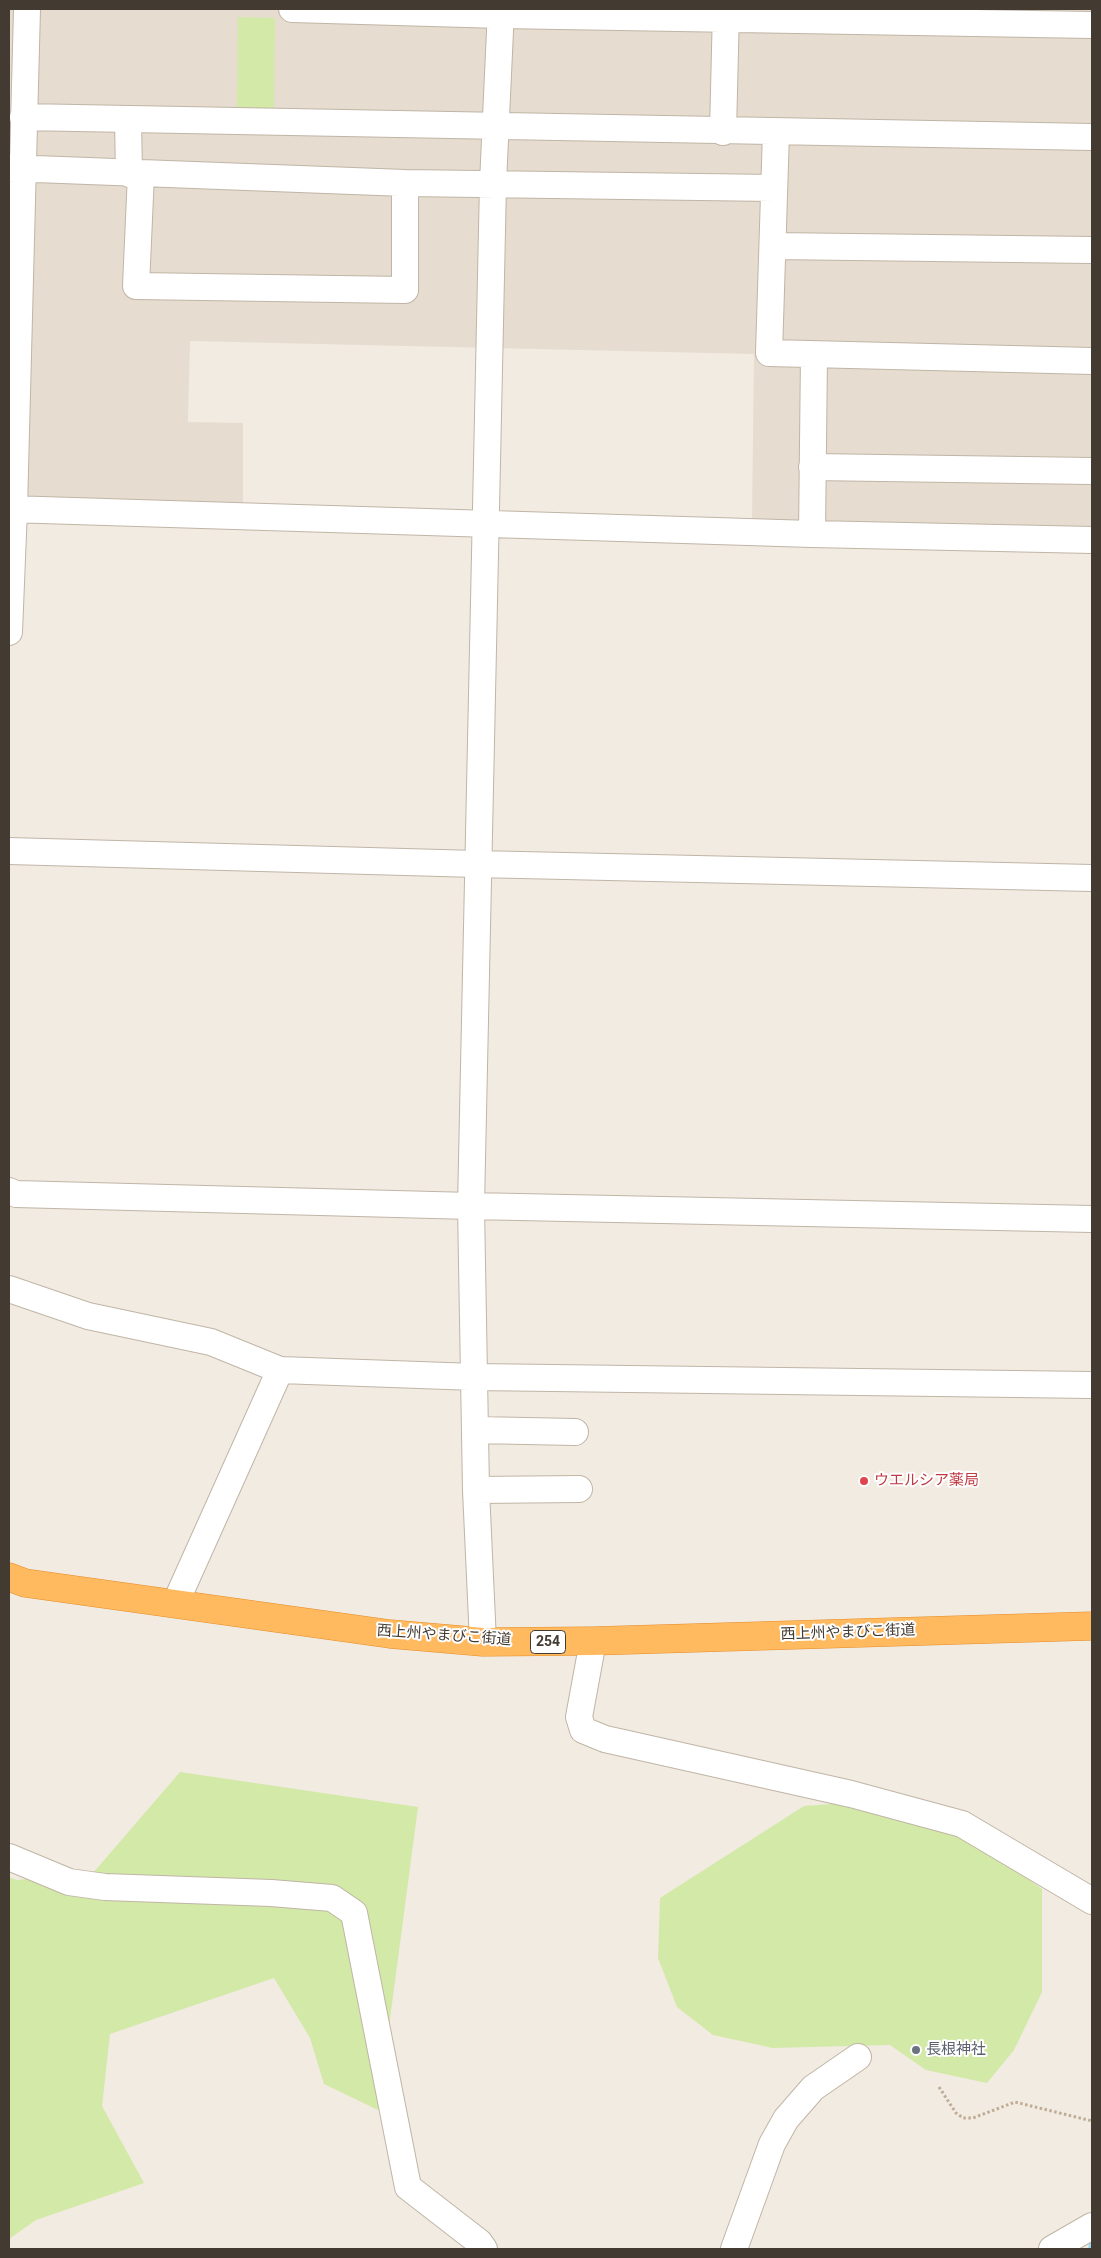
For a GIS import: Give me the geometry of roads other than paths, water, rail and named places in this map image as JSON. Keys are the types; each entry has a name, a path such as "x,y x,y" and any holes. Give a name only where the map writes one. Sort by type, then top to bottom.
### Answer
{"highway":[{"name":"西上州やまびこ街道","path":"9,1577 25,1583 390,1634 483,1642 593,1641 1092,1626"}],"street":[{"path":"9,632 16,168 23,117 27,9"},
{"path":"292,9 1062,17 1092,25"},
{"path":"483,1642 476,1490 471,1206 493,183 501,12"},
{"path":"723,132 726,14"},
{"path":"23,117 723,132 1092,137"},
{"path":"128,119 135,174 136,286 406,290 405,183"},
{"path":"776,132 769,353 1092,361"},
{"path":"16,168 405,183 774,188"},
{"path":"773,246 1092,250"},
{"path":"812,534 814,355"},
{"path":"812,467 1092,471"},
{"path":"12,509 487,522 812,534 1092,540"},
{"path":"9,851 1092,878"},
{"path":"9,1191 16,1194 471,1206 1092,1219"},
{"path":"9,1288 88,1316 212,1342 280,1370 475,1377 1092,1386"},
{"path":"175,1604 280,1370"},
{"path":"476,1430 575,1432"},
{"path":"476,1490 579,1489"},
{"path":"593,1641 579,1717 583,1730 605,1739 851,1794 962,1824 1092,1901"},
{"path":"9,1857 70,1882 106,1886 272,1892 332,1898 354,1913 408,2187 479,2242 484,2249"},
{"path":"734,2249 772,2144 786,2119 813,2088 858,2057"},
{"path":"1052,2249 1092,2226"}],"waterway":[{"path":"1091,2249 1092,2244"}],"place":[{"name":"ウエルシア薬局","path":"864,1481"},
{"name":"長根神社","path":"916,2050"}]}
